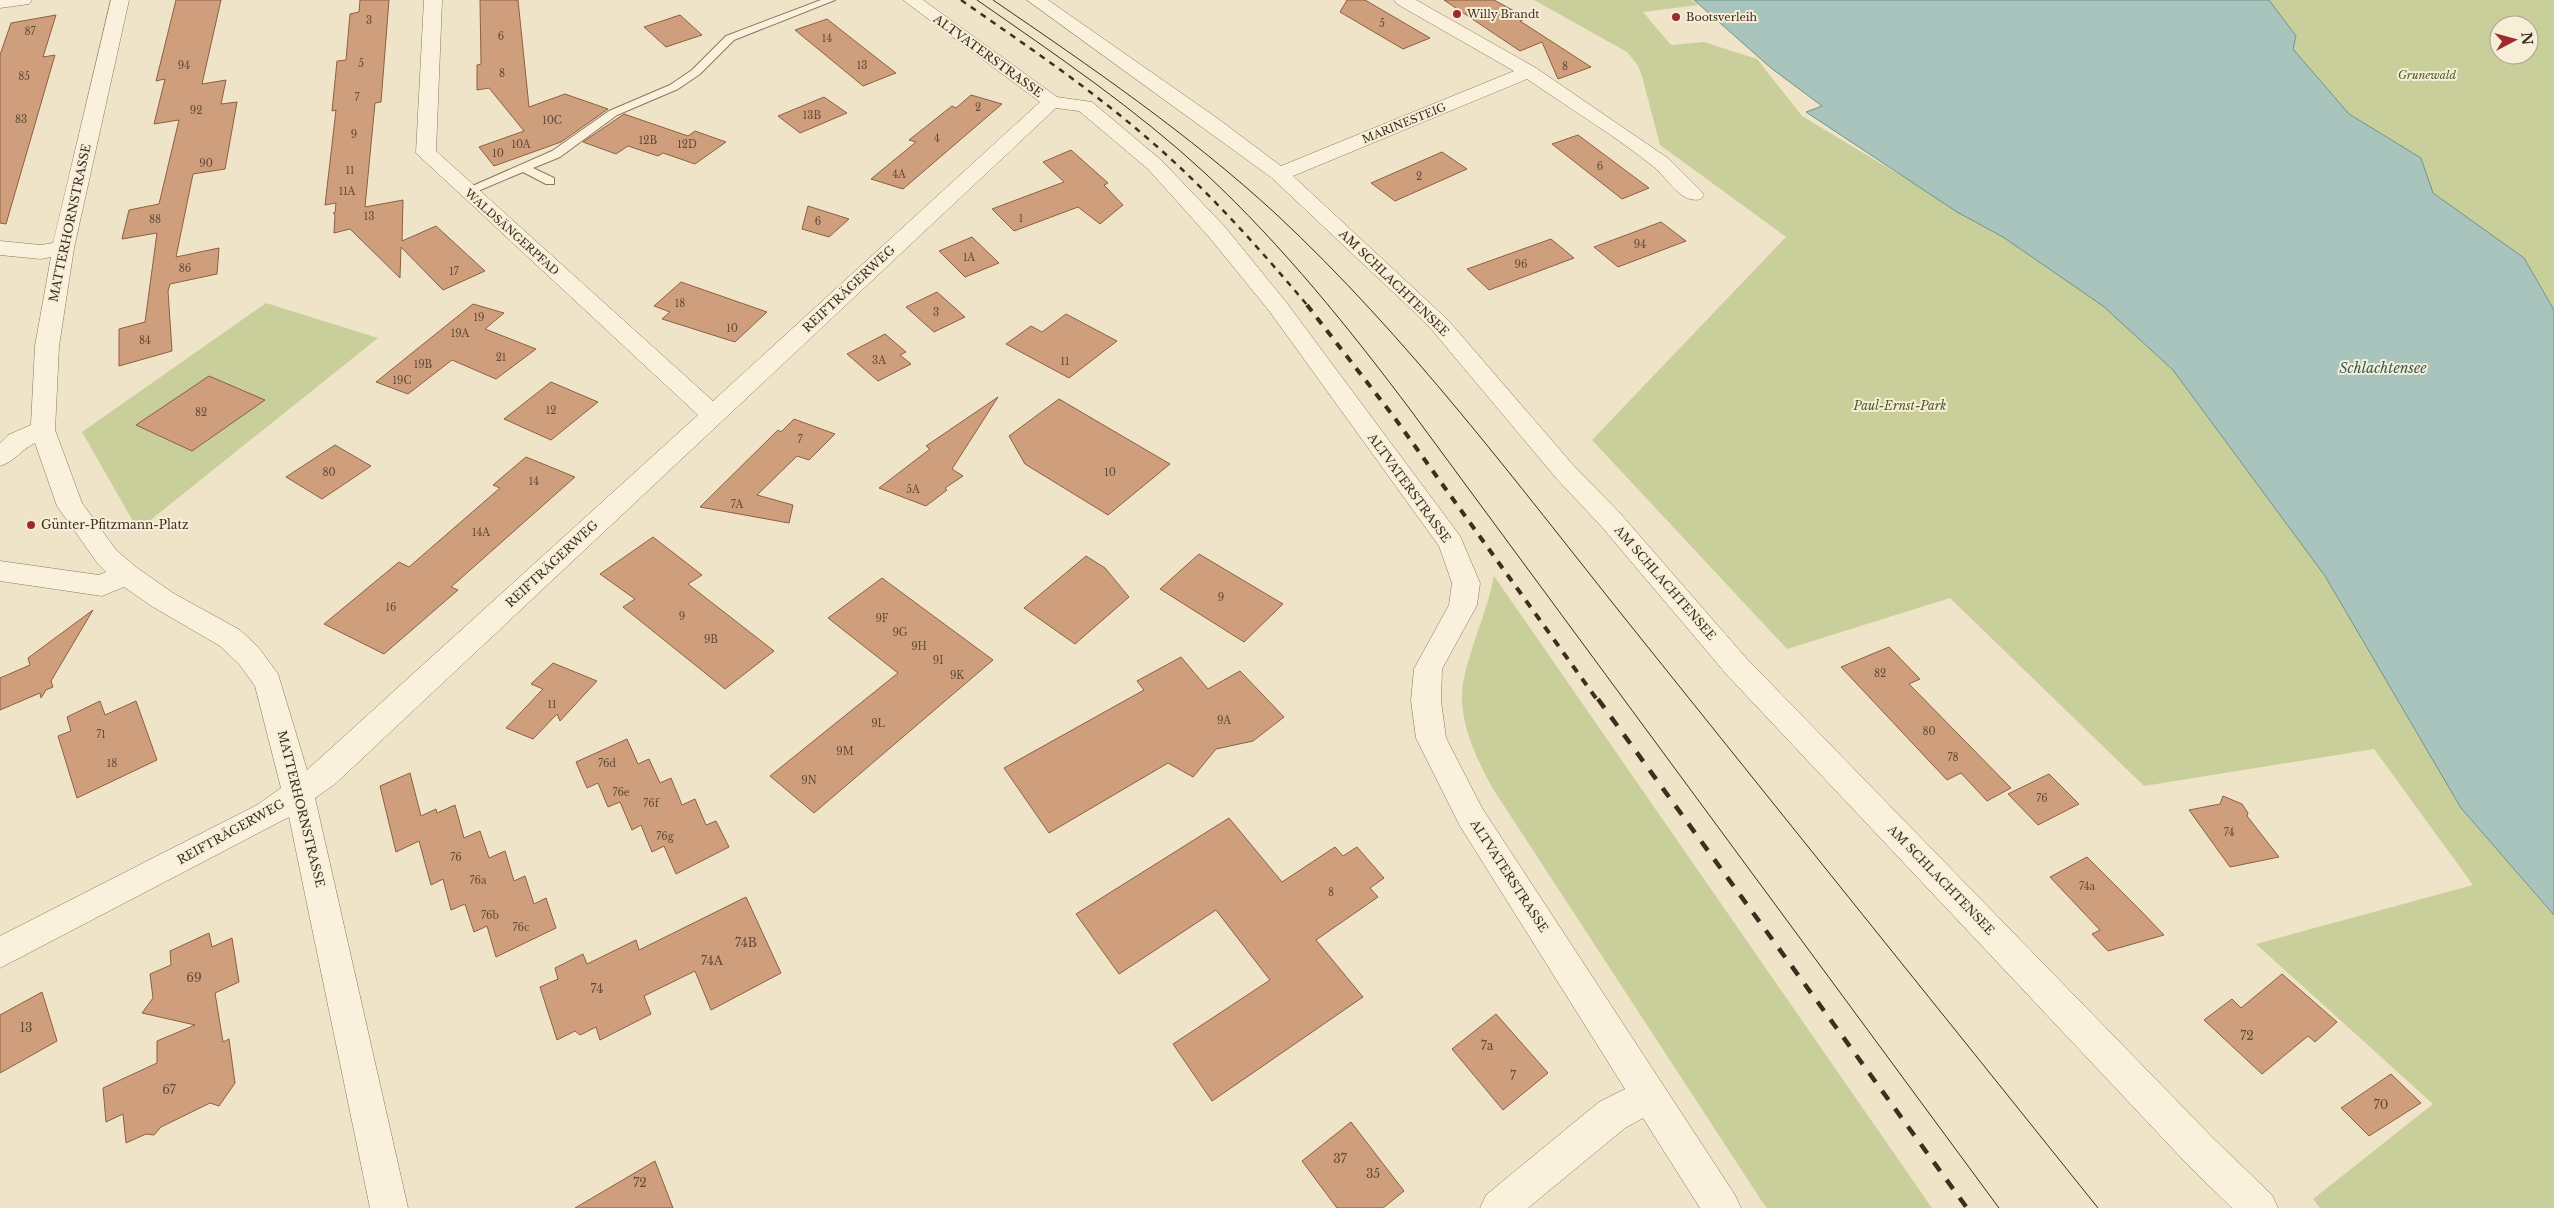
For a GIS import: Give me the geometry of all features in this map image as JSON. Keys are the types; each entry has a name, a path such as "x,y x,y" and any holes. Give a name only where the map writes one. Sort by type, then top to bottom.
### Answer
{"street":[{"path":"0,3 23,0"},
{"name":"MATTERHORNSTRASSE","path":"120,0 63,248 47,346 43,430 70,506 107,557 126,574 230,638 249,656 268,682 299,793 389,1208"},
{"name":"WALDSÄNGERPFAD","path":"433,0 426,154 712,414"},
{"name":"ALTVATERSTRASSE","path":"912,0 1052,102 1085,106 1156,166 1217,232 1278,307 1451,543 1466,583 1463,605 1428,669 1426,701 1431,738 1471,817 1722,1208"},
{"name":"AM SCHLACHTENSEE","path":"1036,0 1203,117 1279,174 1382,268 1440,325 1565,472 1610,519 1737,667 2200,1151 2259,1208"},
{"path":"1403,0 1529,72 1662,163 1694,195"},
{"name":"MARINESTEIG","path":"1279,174 1529,72"},
{"name":"REIFTRÄGERWEG","path":"0,954 268,814 331,769 712,414 1052,102"},
{"path":"0,248 41,252 63,248"},
{"path":"0,457 18,440 43,430"},
{"path":"0,571 102,586 126,574"},
{"path":"1500,1208 1612,1115 1650,1094"}],"lane":[{"path":"467,191 556,154 613,113 687,79 730,38 830,0"},
{"path":"525,168 550,181"}],"green space":[{"name":"Paul-Ernst-Park","path":"1534,0 1692,0 1698,5 1643,12 1671,45 1704,42 1757,59 1802,116 2003,237 2104,306 2173,370 2325,576 2461,808 2554,915 2554,1208 2320,1208 2313,1199 2433,1104 2256,944 2473,885 2374,749 2144,786 1950,598 1787,649 1592,440 1786,237 1660,145 1642,76 1637,64 1627,52"},
{"name":"Grunewald","path":"2269,0 2554,0 2554,310 2524,258 2433,193 2421,158 2349,114 2293,49 2296,36"},
{"path":"266,303 378,338 138,530 82,432"},
{"path":"1494,576 1932,1208 1767,1208 1763,1203 1493,789 1474,751 1465,724 1462,697 1463,683"}],"water":[{"name":"Schlachtensee","path":"1694,0 2269,0 2296,36 2293,49 2349,114 2421,158 2433,193 2524,258 2554,310 2554,915 2461,808 2325,576 2173,370 2103,306 2003,237 1957,212 1806,112 1822,106 1771,68"}],"building":[{"path":"176,0 221,0 202,84 226,80 221,104 237,102 225,169 193,174 176,257 219,248 217,274 170,284 168,291 172,351 119,366 119,329 145,322 157,233 122,239 129,210 159,204 179,120 154,124 165,79 156,81"},
{"path":"360,0 389,0 381,102 375,103 365,207 403,200 402,241 436,226 485,271 443,290 401,247 400,278 350,229 334,233 335,215 333,213 335,213 336,203 325,205 336,110 332,111 337,61 346,60 350,14 359,12"},
{"path":"480,0 518,0 529,107 565,94 608,109 561,142 494,166 479,147 524,131 489,88 477,90 477,65 481,64"},
{"path":"1347,0 1365,0 1430,38 1403,49 1340,12"},
{"path":"1444,0 1494,0 1527,18 1520,21 1591,67 1558,79 1542,42 1520,51"},
{"path":"56,15 43,57 55,55 6,224 0,223 0,55 11,23"},
{"path":"680,15 702,35 666,47 644,27"},
{"path":"827,19 896,73 863,86 795,30"},
{"path":"971,95 1002,104 903,189 871,179 916,142 909,140 952,106 956,108"},
{"path":"824,97 847,113 800,133 778,116"},
{"path":"624,114 688,136 695,131 726,142 695,164 663,153 658,156 628,146 616,154 583,142"},
{"path":"1578,135 1649,188 1622,199 1552,144"},
{"path":"1071,150 1108,183 1104,185 1123,205 1100,224 1078,207 1014,231 992,209 1064,182 1043,162"},
{"path":"1442,152 1467,169 1395,201 1371,183"},
{"path":"808,206 849,219 829,237 802,229"},
{"path":"1661,222 1686,241 1618,267 1594,247"},
{"path":"972,237 999,263 965,277 939,251"},
{"path":"1551,239 1574,258 1489,290 1467,269"},
{"path":"681,282 767,312 735,342 662,319 670,312 654,306"},
{"path":"937,292 965,317 934,332 906,307"},
{"path":"473,304 504,313 485,329 536,349 496,379 452,360 408,394 376,382"},
{"path":"1066,314 1117,341 1069,378 1006,344 1031,326 1042,332"},
{"path":"885,334 906,352 900,355 911,364 878,381 847,354"},
{"path":"209,376 265,400 192,451 136,425"},
{"path":"551,382 598,402 551,440 504,419"},
{"path":"998,397 952,469 963,476 945,488 947,490 926,506 879,488 930,449 926,446"},
{"path":"1059,399 1170,464 1108,515 1025,464 1009,436"},
{"path":"794,419 835,434 809,460 797,456 757,495 793,505 789,523 700,507 778,430 781,432"},
{"path":"335,445 371,466 322,499 286,477"},
{"path":"526,457 575,477 451,587 458,590 384,654 324,624 399,562 409,567 500,488 493,485"},
{"path":"653,537 702,575 688,584 774,651 725,689 623,607 635,599 600,574"},
{"path":"1199,554 1283,604 1244,642 1160,589"},
{"path":"1086,556 1105,568 1129,597 1075,644 1024,608"},
{"path":"882,578 993,660 814,813 770,776 898,673 828,618"},
{"path":"93,610 51,681 53,687 46,690 41,698 40,693 0,710 0,678 30,665 28,658"},
{"path":"1889,647 1920,679 1909,684 2011,788 1987,801 1961,773 1947,780 1841,667"},
{"path":"1181,657 1208,689 1240,671 1284,717 1253,741 1216,749 1193,777 1168,763 1049,833 1004,768 1144,690 1137,681"},
{"path":"553,663 597,681 560,721 557,714 533,739 506,728 543,689 531,684"},
{"path":"100,701 105,715 136,701 157,760 77,798 58,736 71,731 67,717"},
{"path":"627,739 638,764 649,759 660,783 671,778 682,805 695,799 706,825 716,821 729,847 676,874 664,846 652,852 641,825 632,830 620,802 608,807 598,783 587,788 576,762"},
{"path":"410,773 421,816 436,809 437,813 455,805 464,838 480,831 489,858 505,851 514,881 525,876 534,904 546,898 556,928 496,957 487,926 474,932 465,904 451,910 443,879 431,885 419,841 396,852 380,786"},
{"path":"2049,774 2079,804 2038,825 2008,794"},
{"path":"2223,796 2242,804 2248,813 2247,816 2279,857 2230,867 2189,810 2220,804"},
{"path":"1229,818 1282,882 1335,847 1343,856 1357,847 1384,878 1370,888 1378,897 1316,940 1363,997 1212,1101 1173,1044 1270,980 1216,910 1119,974 1076,914"},
{"path":"2087,857 2164,935 2108,951 2092,934 2100,930 2050,877"},
{"path":"746,897 781,973 711,1010 695,971 644,996 651,1014 600,1040 596,1027 580,1035 575,1031 557,1040 540,987 558,979 555,968 583,954 587,964 636,940 639,950"},
{"path":"209,933 212,947 232,938 239,982 215,993 223,1042 229,1039 235,1083 219,1106 210,1103 161,1127 154,1135 146,1134 126,1143 123,1114 106,1122 103,1088 157,1063 157,1041 195,1025 142,1013 153,998 150,974 171,965 170,951"},
{"path":"2282,974 2337,1022 2315,1042 2308,1036 2262,1074 2204,1020 2232,999 2241,1008"},
{"path":"42,992 57,1041 0,1073 0,1015"},
{"path":"1496,1014 1548,1073 1503,1110 1452,1049"},
{"path":"2391,1074 2421,1103 2369,1136 2341,1108"},
{"path":"1351,1122 1404,1191 1383,1208 1337,1208 1302,1161"},
{"path":"655,1161 673,1208 575,1208"}],"tram line":[{"path":"977,0 1095,83 1179,150 1234,201 1314,288 1412,412 1999,1208"},
{"path":"993,0 1103,76 1209,156 1276,214 1371,310 1416,360 1502,463 2098,1208"}],"railway":[{"path":"961,0 1079,83 1168,156 1231,218 1308,306"},
{"path":"1307,305 1394,417 1598,701"},
{"path":"1598,699 1967,1208"}],"place":[{"name":"Willy Brandt","path":"1457,14"},
{"name":"Bootsverleih","path":"1676,17"},
{"name":"Günter-Pfitzmann-Platz","path":"31,525"}]}
